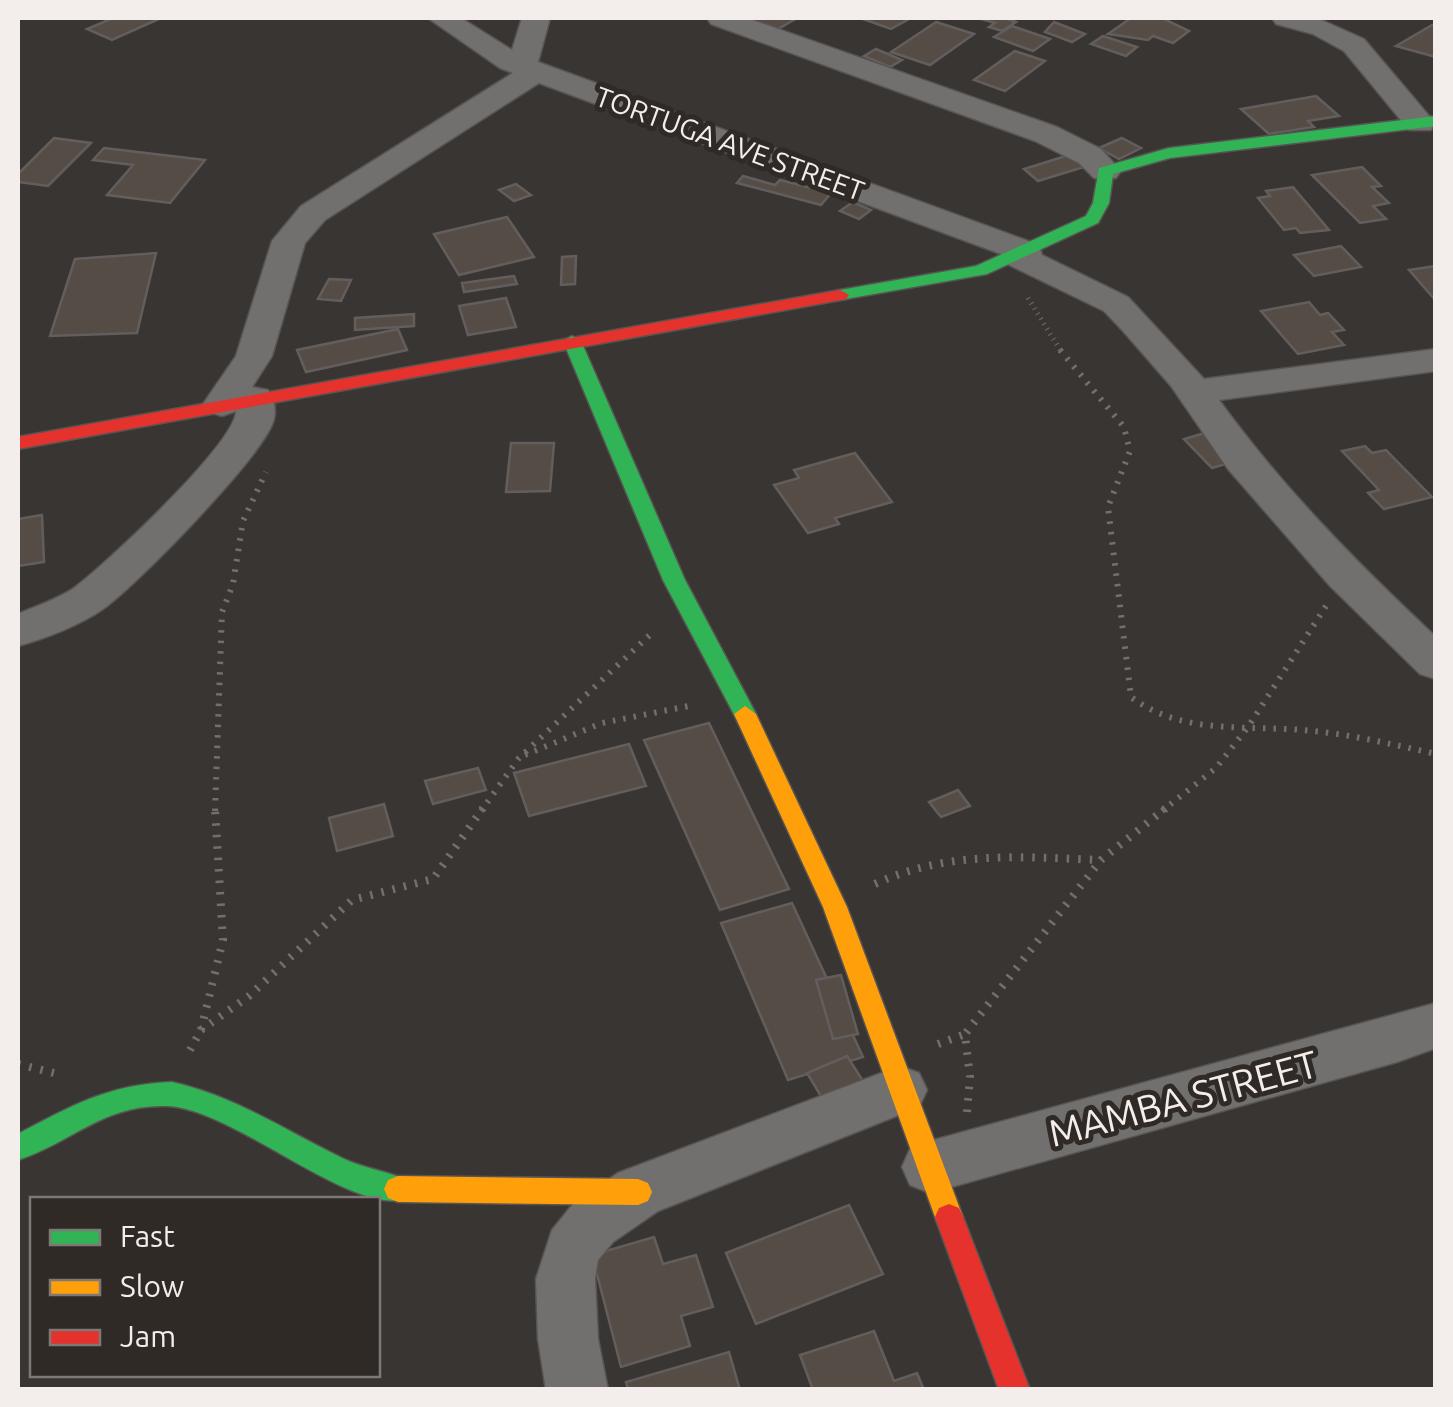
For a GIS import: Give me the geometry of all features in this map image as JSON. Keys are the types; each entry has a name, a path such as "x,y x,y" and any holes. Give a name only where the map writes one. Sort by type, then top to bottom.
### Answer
{"street":[{"name":"TORTUGA AVE STREET","path":"442,18 529,69 1017,256 1116,304 1184,378 1242,460 1345,576 1436,663"},
{"path":"18,630 87,600 159,535 226,461 289,241 298,227 313,213 529,69 536,18"},
{"path":"18,443 244,408 572,341 980,270 1092,219 1102,203 1104,171 1090,156 1046,134 720,18"},
{"path":"1286,18 1340,36 1354,45 1428,122"},
{"path":"1104,171 1170,153 1428,122"},
{"path":"572,341 685,604 753,727 835,907 900,1090 947,1163 1015,1390"},
{"path":"1191,392 1436,360"},
{"name":"MAMBA STREET","path":"947,1163 1397,1039 1436,1024"},
{"path":"576,1390 567,1346 566,1295 572,1250 606,1209 638,1192 900,1090"},
{"path":"18,1148 125,1098 165,1094 222,1110 334,1170 384,1187 412,1191 638,1192"}],"path":[{"path":"1017,256 1069,364 1124,426 1129,440 1130,451 1108,507 1131,696 1146,712 1175,721 1344,734 1436,754"},
{"path":"165,1094 202,1030 223,940 215,824 222,612 233,584 243,521 262,486 271,442 244,408"},
{"path":"947,1163 970,1078 965,1034 1101,860 1216,768 1248,727 1345,576"},
{"path":"202,1030 250,996 352,900 433,879 519,758 592,686 685,604"},
{"path":"519,758 602,723 653,710 695,705 753,727"},
{"path":"835,907 901,870 940,858 1101,860"}],"building":[{"path":"113,18 161,18 112,40 87,29"},
{"path":"748,18 797,18 778,29"},
{"path":"860,18 911,18 891,29"},
{"path":"978,18 1016,22 1002,31 989,27 995,23"},
{"path":"1131,18 1162,18 1189,31 1173,43 1153,36 1148,40 1108,34"},
{"path":"936,22 974,34 930,65 891,52"},
{"path":"1054,22 1085,34 1072,42 1045,32"},
{"path":"1012,26 1050,39 1033,51 994,37"},
{"path":"1436,26 1436,57 1396,46"},
{"path":"1103,36 1137,47 1126,56 1091,44"},
{"path":"876,49 902,60 890,67 864,56"},
{"path":"1015,51 1045,61 1005,91 974,80"},
{"path":"1316,96 1339,116 1308,121 1314,127 1269,134 1241,109"},
{"path":"54,138 91,143 48,186 18,182 18,174"},
{"path":"1122,138 1141,148 1119,159 1099,148"},
{"path":"104,148 205,160 170,203 107,195 133,165 93,160"},
{"path":"1069,155 1084,167 1038,181 1024,169"},
{"path":"1362,167 1381,186 1372,187 1389,203 1373,206 1386,219 1360,223 1312,175"},
{"path":"743,176 775,185 780,180 831,193 821,205 737,183"},
{"path":"516,184 531,195 514,201 499,190"},
{"path":"1293,187 1329,230 1284,230 1258,198 1270,196 1266,191"},
{"path":"853,202 871,210 859,219 840,211"},
{"path":"507,217 534,257 459,275 434,234"},
{"path":"1341,246 1361,267 1314,276 1294,255"},
{"path":"156,253 137,333 50,336 75,259"},
{"path":"576,256 575,284 561,285 562,257"},
{"path":"1436,266 1436,301 1409,270"},
{"path":"514,276 517,284 464,292 462,283"},
{"path":"329,279 351,280 341,301 318,299"},
{"path":"506,298 516,327 468,335 459,306"},
{"path":"1309,302 1320,315 1328,313 1344,330 1332,332 1344,345 1298,354 1261,311"},
{"path":"414,314 414,326 355,330 355,318"},
{"path":"398,329 407,350 306,372 297,350"},
{"path":"1208,432 1236,461 1212,468 1184,439"},
{"path":"511,443 554,443 550,491 506,492"},
{"path":"1365,446 1372,453 1386,450 1432,497 1384,509 1368,493 1379,490 1342,451"},
{"path":"855,453 892,502 835,518 839,524 808,533 774,485 799,478 794,470"},
{"path":"42,515 44,562 18,566 18,519"},
{"path":"709,723 789,889 720,910 644,740"},
{"path":"629,744 646,786 529,816 514,773"},
{"path":"478,768 486,790 433,804 425,781"},
{"path":"958,790 970,806 941,817 929,802"},
{"path":"384,804 393,836 337,851 329,818"},
{"path":"792,903 863,1057 788,1080 721,923"},
{"path":"841,975 858,1034 833,1039 816,980"},
{"path":"847,1056 863,1081 822,1098 807,1073"},
{"path":"849,1205 883,1274 756,1324 726,1253"},
{"path":"654,1237 663,1264 696,1255 713,1307 681,1316 690,1346 621,1367 592,1255"},
{"path":"874,1331 894,1381 917,1373 924,1390 813,1390 800,1355"},
{"path":"729,1352 740,1390 628,1390 626,1382"}],"traffic: fast":[{"path":"840,295 981,270 1092,219 1101,203 1105,171 1169,153 1436,121"},
{"path":"572,341 674,580 745,714"},
{"path":"18,1148 105,1104 136,1095 172,1094 237,1115 332,1167 364,1181 398,1189"}],"traffic: slow":[{"path":"745,714 835,907 949,1217"},
{"path":"398,1189 638,1192"}],"traffic: jam":[{"path":"18,443 840,295"},
{"path":"949,1217 1015,1390"}]}
